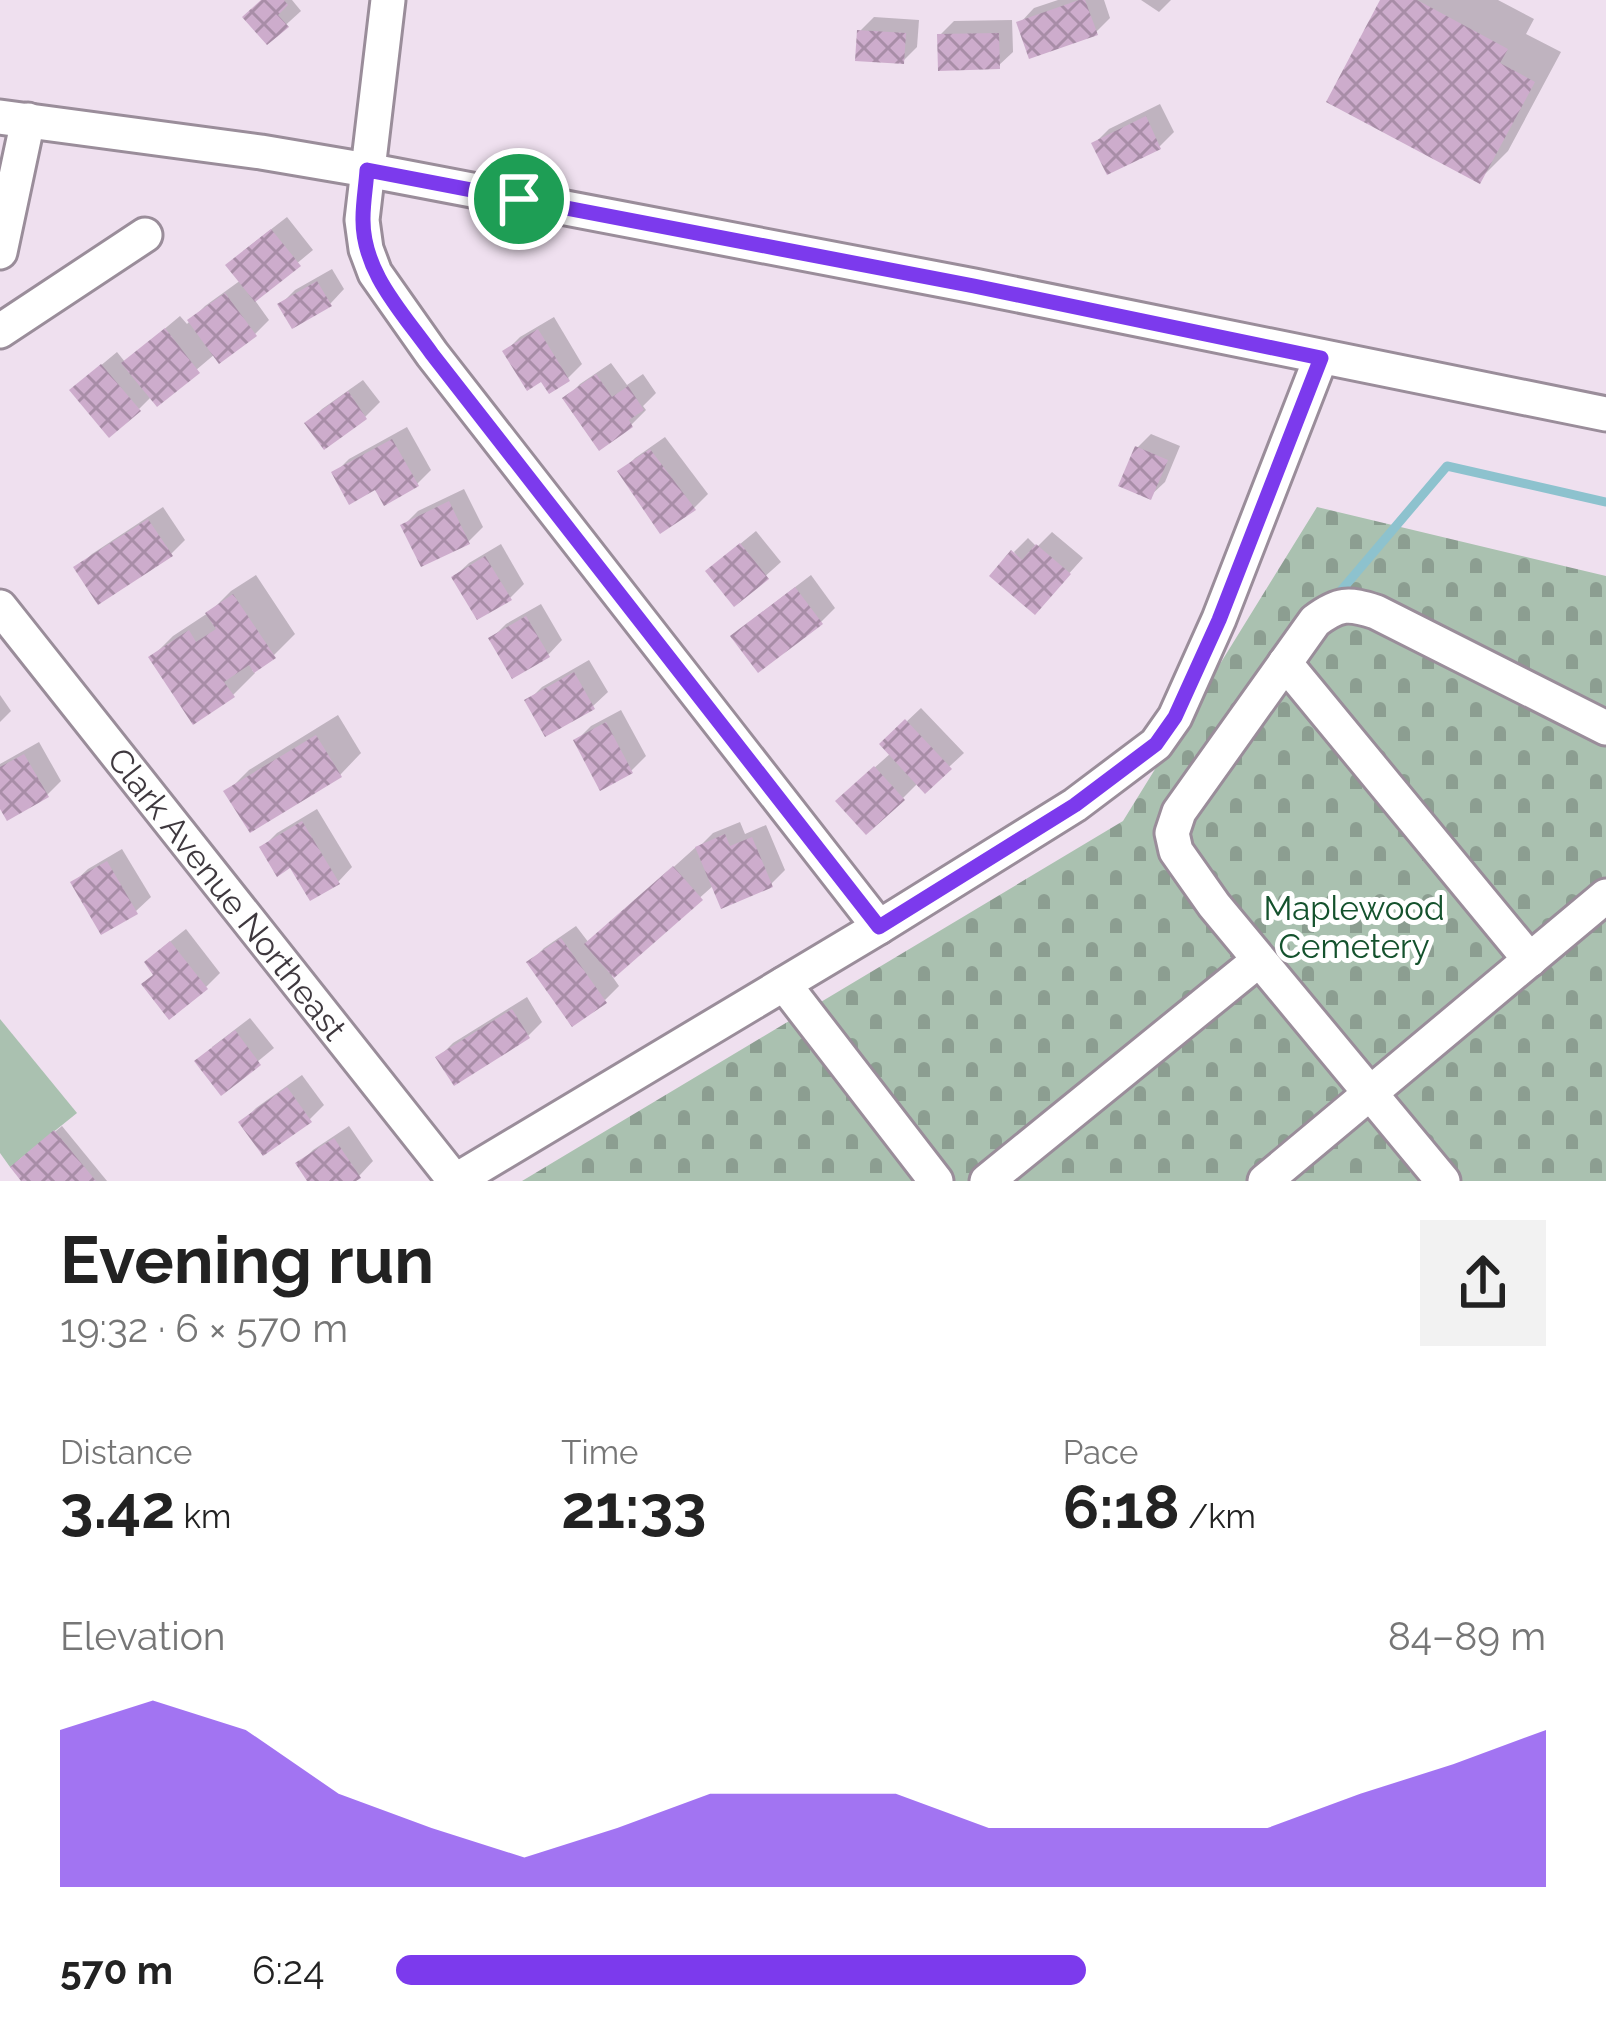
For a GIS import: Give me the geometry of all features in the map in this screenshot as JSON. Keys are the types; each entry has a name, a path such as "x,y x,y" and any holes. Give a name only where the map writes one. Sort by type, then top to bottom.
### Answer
{"street":[{"path":"388,0 362,220 375,273 432,354 879,927"},
{"path":"0,252 14,118 367,170 1606,414"},
{"path":"0,331 145,235"},
{"path":"455,1181 1075,805 1156,744 1175,717 1219,620 1321,358"},
{"path":"1443,1181 1214,905 1176,851 1172,833 1179,812 1315,622 1333,608 1354,605 1376,612 1606,728"},
{"name":"Clark Avenue Northeast","path":"0,607 455,1181"},
{"path":"1285,663 1530,960"},
{"path":"1265,1181 1606,896"},
{"path":"987,1181 1259,960"},
{"path":"784,984 936,1181"}],"green space":[{"name":"Maplewood Cemetery","path":"1317,507 1606,576 1606,1181 522,1181 1123,821"},
{"path":"0,1019 77,1113 10,1167 0,1153"}],"building":[{"path":"261,0 284,0 288,5 278,15 289,27 267,45 242,17"},
{"path":"1085,0 1098,35 1029,59 1016,22"},
{"path":"1380,0 1417,0 1508,49 1500,63 1535,82 1480,184 1326,102"},
{"path":"857,30 906,33 904,64 855,61"},
{"path":"999,33 1000,69 938,71 937,34"},
{"path":"1146,116 1161,149 1107,175 1091,143"},
{"path":"271,229 301,266 255,302 225,265"},
{"path":"317,281 332,306 292,329 277,304"},
{"path":"225,293 257,336 219,364 187,320"},
{"path":"165,328 200,373 157,407 121,363"},
{"path":"538,329 570,381 549,394 541,382 527,391 502,351"},
{"path":"101,364 141,411 109,438 69,390"},
{"path":"596,374 612,397 628,386 644,410 629,420 633,427 599,451 562,398"},
{"path":"348,391 367,419 324,450 304,423"},
{"path":"392,439 419,486 384,506 375,490 349,505 331,472"},
{"path":"1135,446 1168,460 1151,500 1118,486"},
{"path":"650,449 696,510 660,534 617,471"},
{"path":"449,501 470,544 421,567 400,525"},
{"path":"148,519 173,556 98,605 73,567"},
{"path":"740,543 769,579 734,607 705,571"},
{"path":"1036,544 1071,574 1035,615 989,576 1011,550 1022,560"},
{"path":"485,556 512,600 477,620 451,577"},
{"path":"795,587 823,624 758,673 730,636"},
{"path":"233,594 276,658 254,673 249,665 224,682 235,697 193,725 148,657 189,630 196,642 216,629 205,613"},
{"path":"526,616 550,657 512,679 488,638"},
{"path":"574,672 595,709 545,737 524,700"},
{"path":"905,719 952,769 925,794 879,744"},
{"path":"606,722 633,773 600,791 573,740"},
{"path":"316,735 342,777 250,833 223,791"},
{"path":"24,754 49,797 7,821 0,809 0,767"},
{"path":"874,766 905,800 866,835 835,801"},
{"path":"302,821 340,884 310,901 290,868 277,877 259,847"},
{"path":"725,834 730,846 752,837 773,887 721,909 695,847"},
{"path":"107,861 138,914 101,935 70,882"},
{"path":"673,866 703,900 614,978 584,944"},
{"path":"561,938 607,1003 572,1027 526,962"},
{"path":"170,941 208,989 169,1020 141,984 153,975 144,962"},
{"path":"512,1009 530,1038 454,1086 435,1057"},
{"path":"235,1030 261,1065 221,1096 194,1061"},
{"path":"287,1087 312,1122 263,1156 238,1122"},
{"path":"54,1130 96,1181 21,1181 10,1167"},
{"path":"334,1138 361,1178 307,1181 295,1163"}],"waterway":[{"path":"1339,593 1447,466 1606,502"}],"route":[{"path":"367,170 519,199 1321,358 1219,620 1175,717 1156,744 1075,805 879,927 432,354 375,273 362,220 367,170"}]}
